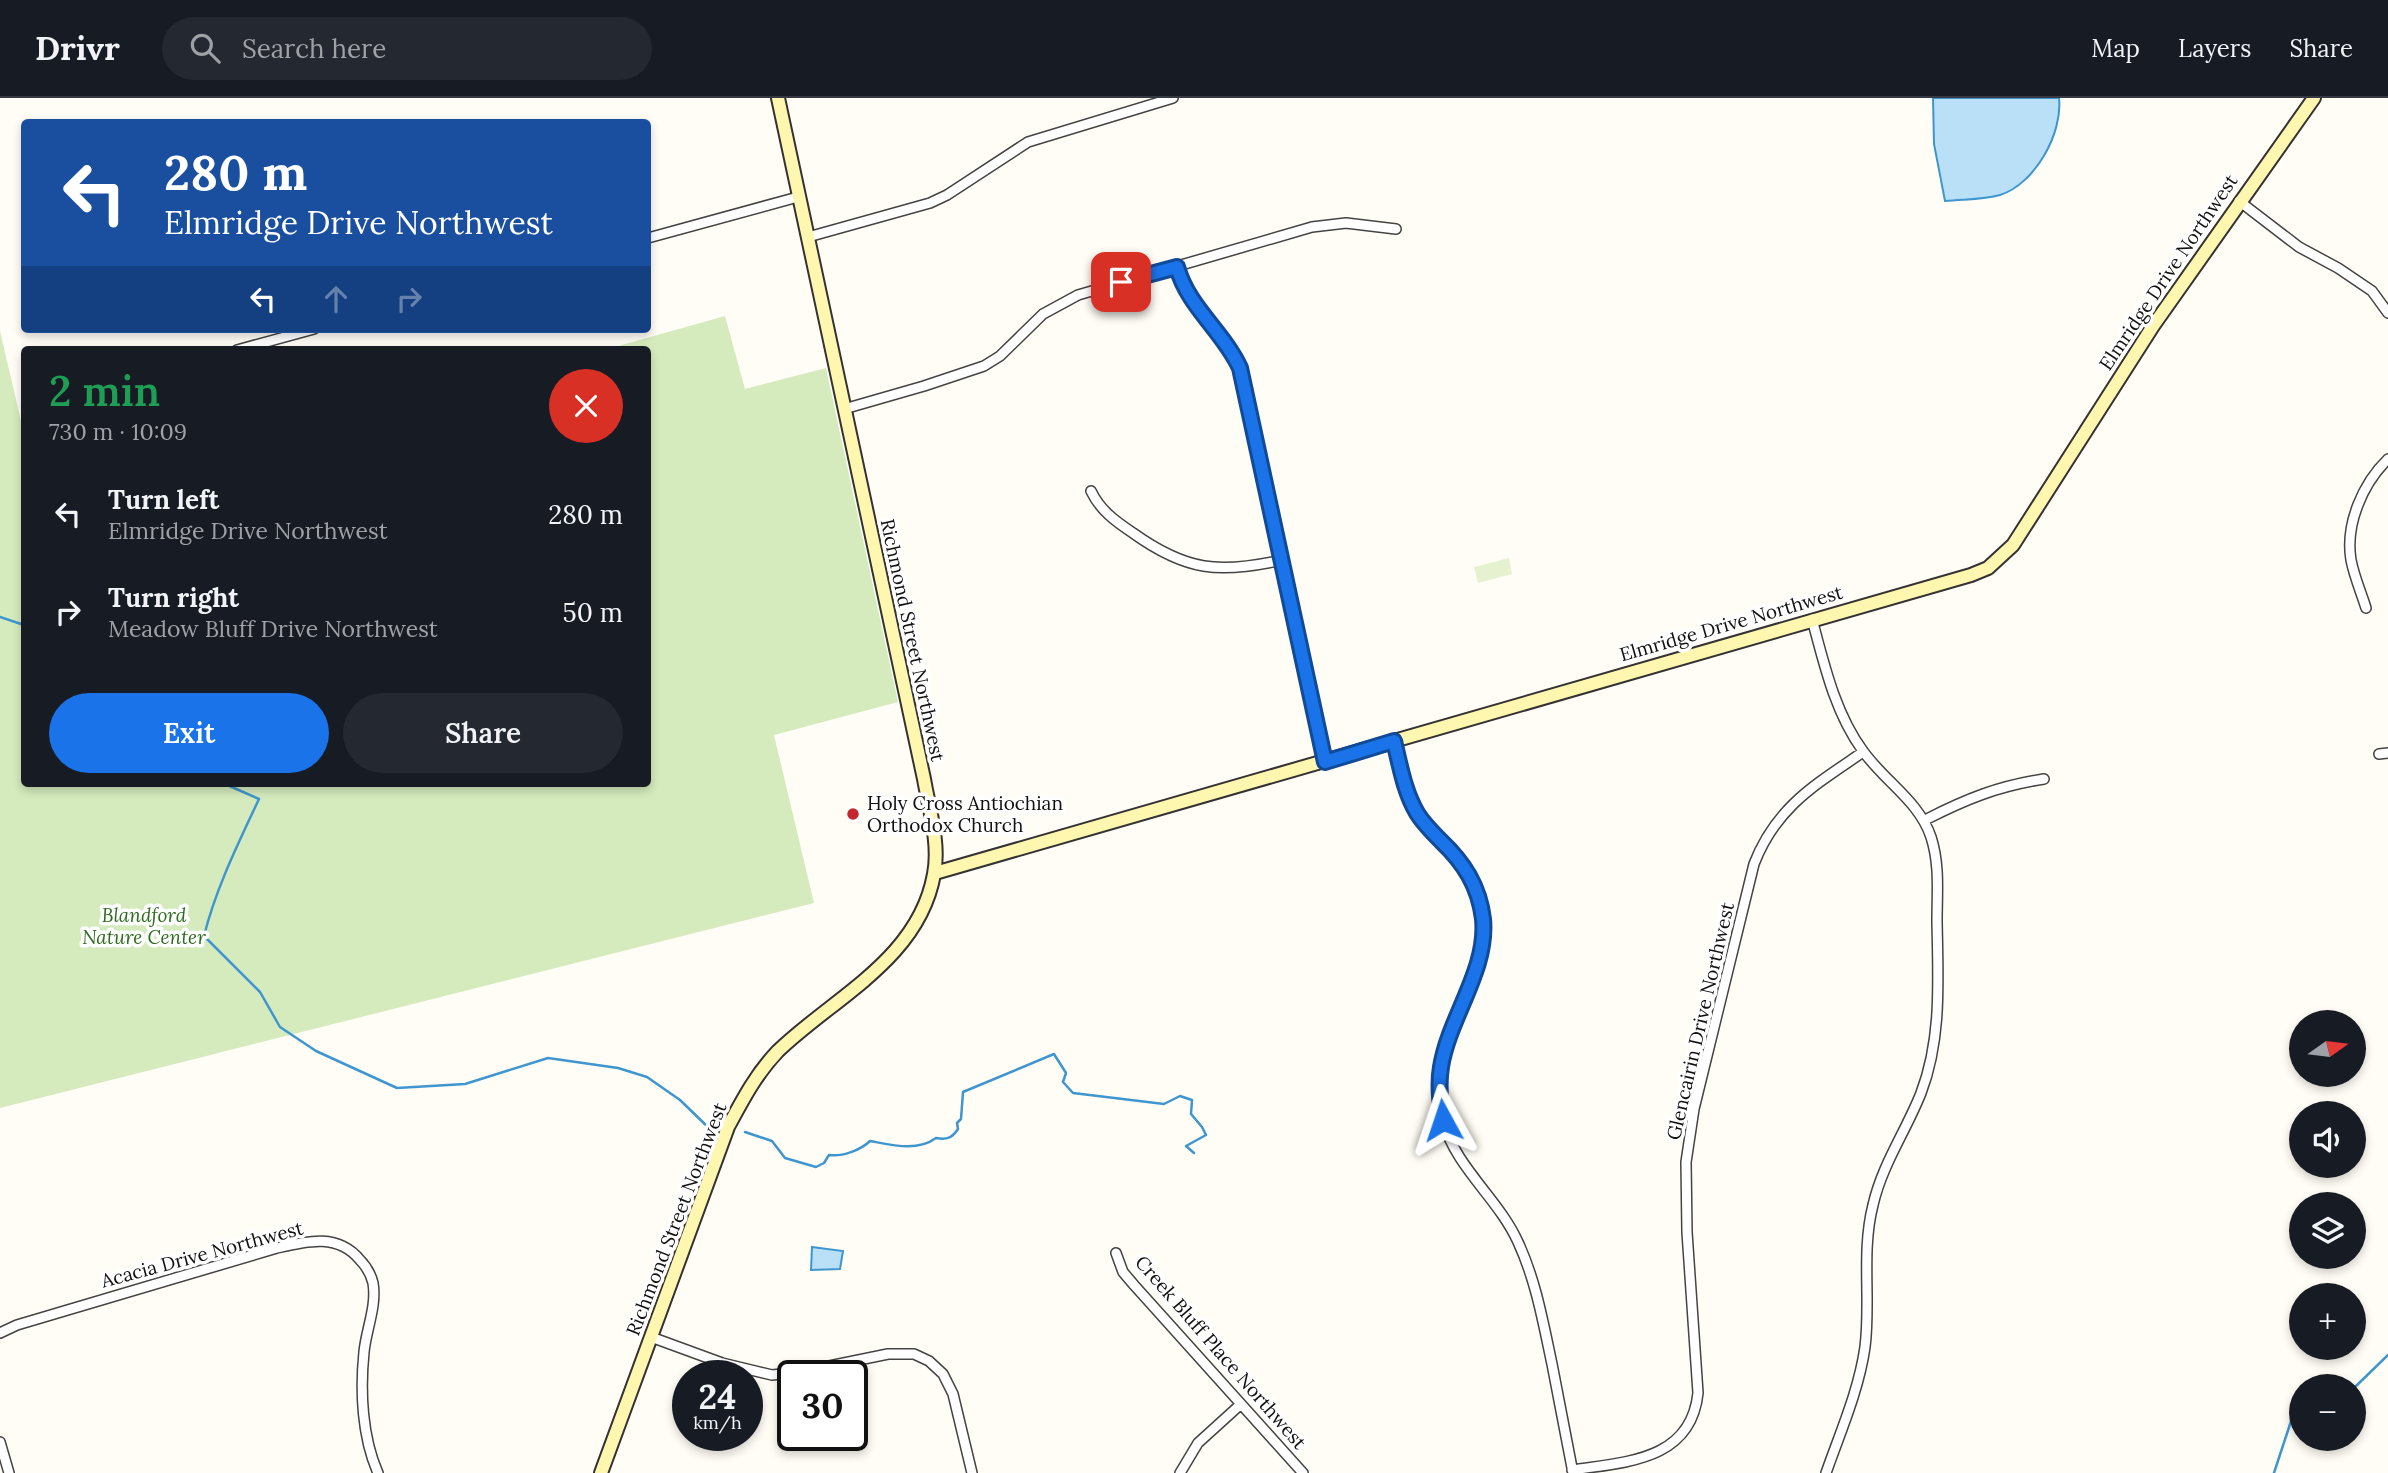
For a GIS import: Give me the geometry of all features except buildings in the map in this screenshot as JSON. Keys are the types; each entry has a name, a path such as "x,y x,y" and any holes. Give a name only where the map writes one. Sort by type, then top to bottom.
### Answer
{"street":[{"name":"Richmond Street Northwest","path":"601,1473 729,1127 747,1090 760,1071 786,1044 890,958 915,923 935,873 931,816 778,98"},
{"path":"808,237 930,203 947,195 1028,142 1173,98"},
{"name":"Elmridge Drive Northwest","path":"935,873 1988,568 2013,545 2153,326 2314,98"},
{"path":"651,237 798,197"},
{"path":"2239,201 2300,247 2372,291 2388,313"},
{"path":"844,409 973,371 1000,356 1044,314 1069,299 1324,225 1346,223 1396,229"},
{"path":"1177,267 1192,302 1228,345 1240,368 1325,762"},
{"path":"252,346 299,333"},
{"path":"2365,608 2351,558 2352,524 2359,501 2377,469 2388,459"},
{"path":"1091,491 1110,517 1154,548 1185,562 1219,568 1245,567 1282,560"},
{"path":"1812,619 1831,687 1844,718 1863,752 1905,794 1925,820 1935,852 1938,879 1938,1003 1931,1060 1921,1092 1889,1159 1873,1203 1866,1258 1865,1347 1860,1372 1826,1473"},
{"path":"1394,741 1416,812 1463,865 1477,892 1483,919 1482,947 1443,1056 1440,1087 1443,1120 1464,1166 1506,1221 1532,1278 1542,1314 1572,1472"},
{"name":"Glencairin Drive Northwest","path":"1572,1472 1640,1459 1660,1452 1681,1436 1693,1416 1698,1393 1686,1232 1686,1162 1695,1109 1754,864 1768,834 1786,809 1863,752"},
{"path":"1925,820 1991,790 2044,779"},
{"name":"Acacia Drive Northwest","path":"0,1333 17,1325 277,1248 319,1240 340,1243 353,1251 366,1266 373,1283 373,1305 364,1351 362,1394 368,1440 377,1473"},
{"name":"Creek Bluff Place Northwest","path":"1116,1253 1123,1272 1134,1285 1303,1473"},
{"path":"651,1337 722,1363 772,1375 888,1354 914,1354 929,1361 943,1374 953,1394 972,1473"},
{"path":"1180,1473 1198,1443 1241,1404"},
{"path":"0,1442 9,1473"}],"green space":[{"name":"Blandford Nature Center","path":"725,316 745,389 826,368 898,702 774,735 814,903 0,1108 0,331 21,421 21,787 651,787 651,346 618,346"},
{"path":"1509,558 1512,574 1478,583 1474,567"}],"water":[{"path":"1933,98 2059,98 2059,112 2044,156 2025,180 2000,195 1945,201 1934,144"},
{"path":"812,1247 843,1251 840,1269 811,1270"}],"waterway":[{"path":"0,617 21,624"},
{"path":"232,787 259,799 221,883 204,936 260,992 280,1027 316,1051 397,1088 465,1084 548,1058 618,1068 647,1077 680,1100 712,1131"},
{"path":"745,1132 772,1141 785,1158 816,1167 824,1163 829,1155 851,1152 870,1141 913,1146 936,1138 949,1138 958,1129 963,1092 1054,1054 1066,1073 1063,1082 1073,1093 1164,1104 1180,1096 1192,1100 1191,1114 1206,1135 1186,1146 1194,1153"},
{"path":"2366,1376 2388,1355"},
{"path":"2274,1473 2289,1427"}],"place":[{"name":"Holy Cross Antiochian Orthodox Church","path":"853,814"}],"route":[{"path":"1121,282 1177,267 1192,302 1228,345 1240,368 1256,432 1325,762 1394,741 1416,812 1424,824 1456,856 1473,880 1483,919 1482,947 1449,1035 1440,1068 1443,1120"}]}
